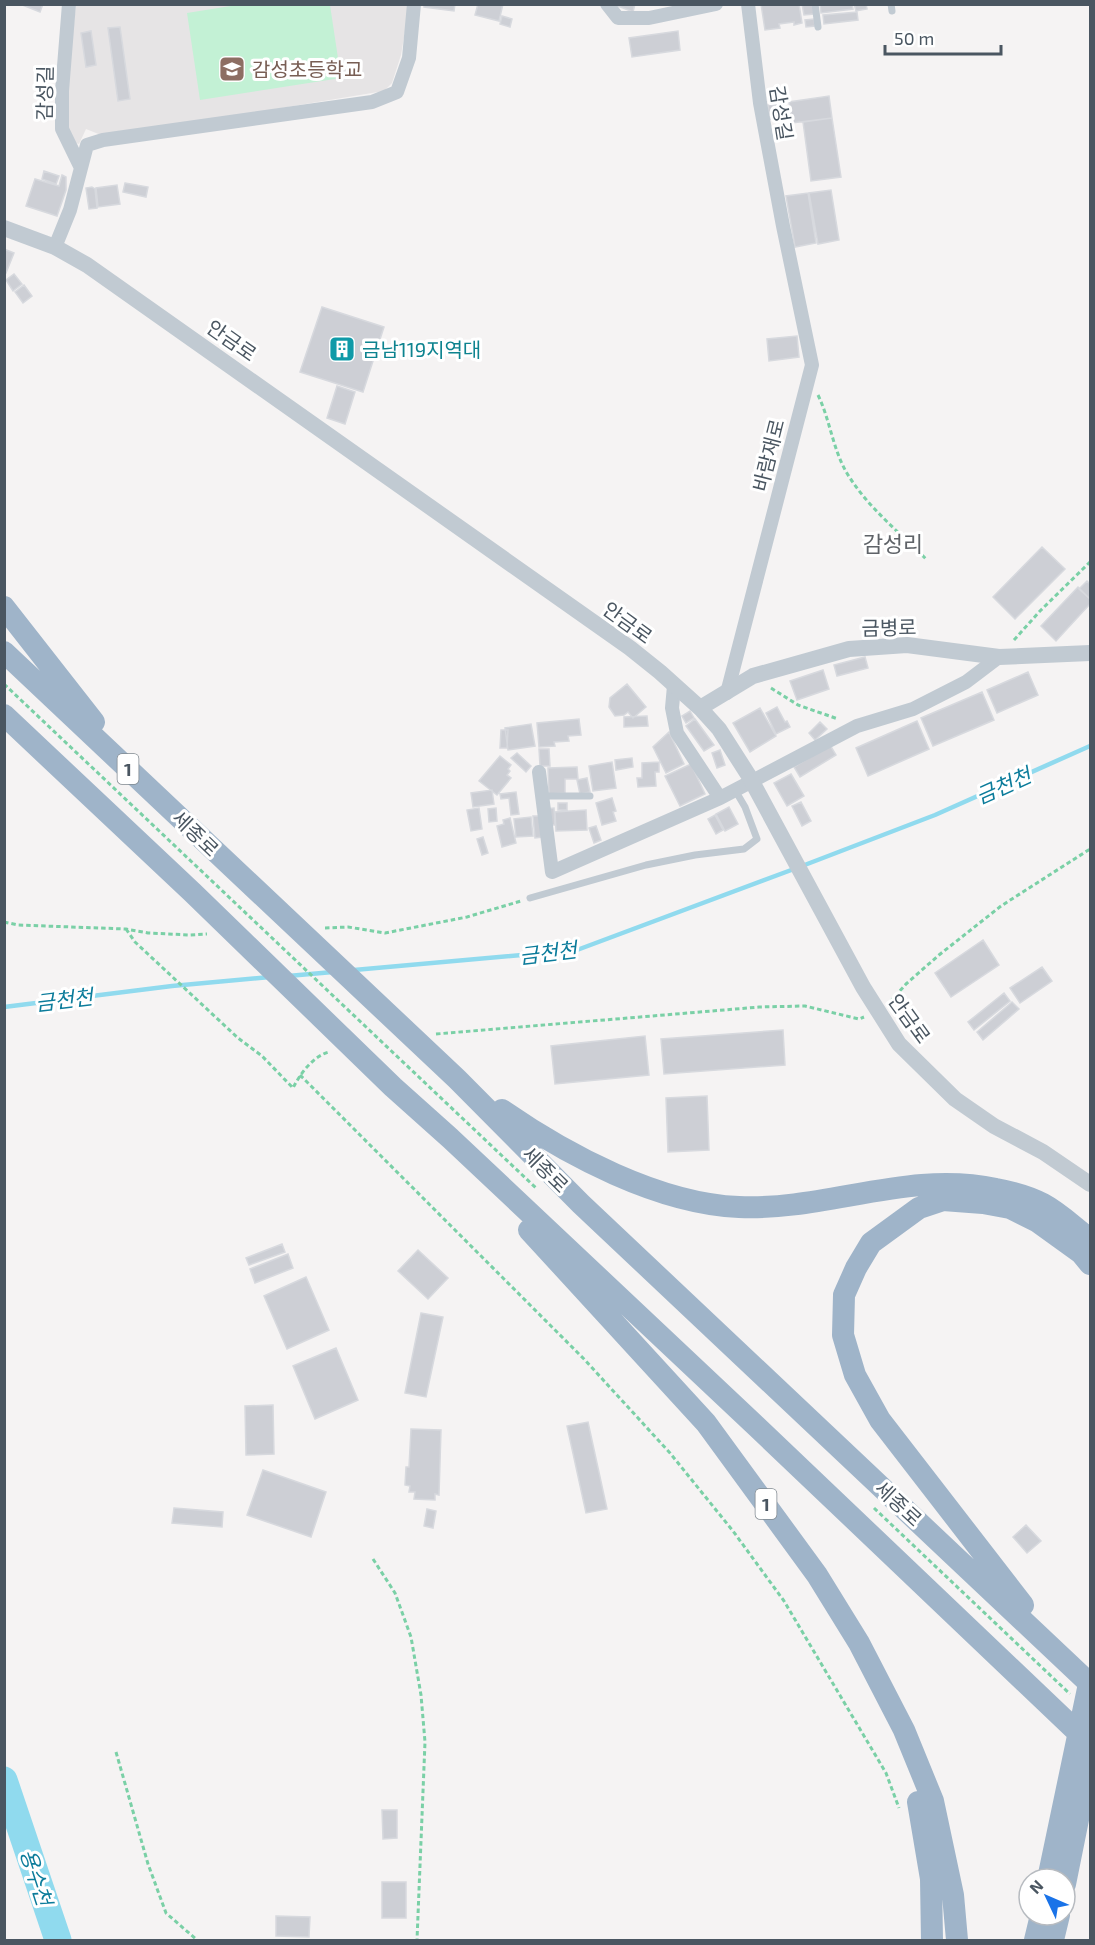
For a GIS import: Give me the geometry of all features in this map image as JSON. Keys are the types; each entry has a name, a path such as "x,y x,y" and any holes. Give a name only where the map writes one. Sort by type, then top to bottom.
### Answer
{"highway":[{"path":"4,607 139,780"},
{"name":"세종로","path":"4,652 456,1079 581,1204 1090,1684"},
{"name":"1","path":"4,715 192,892 393,1087 450,1138 552,1257 706,1423 817,1575 859,1643 904,1730 933,1801 953,1895 957,1941"},
{"name":"1","path":"456,1079 529,1129 579,1157 631,1180 690,1201 739,1207 793,1204 902,1185 941,1183 981,1186 1016,1193 1044,1204 1090,1239"},
{"path":"450,1138 1090,1744"},
{"path":"1062,1656 880,1420 855,1375 843,1335 844,1295 871,1243 919,1208 944,1200 1010,1208 1038,1222 1082,1253 1090,1264"},
{"path":"1051,1867 1090,1679"},
{"path":"904,1730 931,1879 932,1941"},
{"path":"1068,1867 1090,1760"}],"street":[{"name":"감성길","path":"69,4 62,129 81,168"},
{"path":"56,247 70,210 87,145 103,140 372,102 397,92 409,58 414,4"},
{"path":"607,4 618,18 649,18 716,4"},
{"name":"감성길","path":"748,4 760,102 783,226"},
{"name":"바람재로","path":"727,693 812,365 783,226"},
{"name":"안금로","path":"4,228 56,247 87,265 621,641 660,672 700,708 718,729 749,776 863,987 899,1044 955,1099 994,1126 1043,1152 1090,1184"},
{"name":"금병로","path":"700,708 753,676 849,649 907,645 999,657 1090,652"},
{"path":"539,772 552,872 720,798 857,726 913,709 966,682 999,657"},
{"path":"674,686 672,708 678,733 720,798"}],"lane":[{"path":"815,4 818,27"},
{"path":"530,898 646,865 696,855 744,849 757,839 745,807 735,790"},
{"path":"542,796 590,796"}],"path":[{"path":"807,383 819,397 837,453 850,478 875,508 927,560"},
{"path":"999,657 1040,611 1090,562"},
{"path":"753,676 798,705 857,726"},
{"name":"1","path":"4,684 218,884 422,1080"},
{"path":"430,1034 759,1007 805,1006 859,1019 878,1012 939,956 1001,906 1090,849"},
{"path":"126,929 135,942 238,1038 262,1056 293,1088 300,1075 323,1053 333,1050"},
{"path":"369,1042 387,1039"},
{"path":"300,1075 584,1359 670,1454 733,1531 784,1601 842,1697 886,1773 900,1811"},
{"path":"373,1559 395,1593 411,1637 421,1695 425,1742 417,1941"},
{"path":"116,1752 148,1864 165,1913 197,1941"}],"shaded area":[{"name":"감성초등학교","path":"76,5 407,5 407,19 401,55 392,83 384,91 106,137 86,129 79,144 75,143 66,128 66,96"}],"green space":[{"path":"243,4 330,5 341,78 200,100 187,13"}],"building":[{"path":"20,4 43,4 40,12"},
{"path":"424,4 455,4 454,11 424,7"},
{"path":"478,4 503,4 499,21 475,15"},
{"path":"613,4 635,4 633,12"},
{"path":"761,4 799,4 802,23 779,24 780,28 765,30"},
{"path":"802,4 812,4 814,14 804,15"},
{"path":"820,4 852,4 853,9 821,13"},
{"path":"854,4 866,4 867,9 856,11"},
{"path":"857,12 858,20 824,24 823,15"},
{"path":"502,16 512,19 510,27 500,24"},
{"path":"814,19 815,26 806,27 805,20"},
{"path":"120,27 130,99 118,101 108,28"},
{"path":"91,31 96,65 86,67 81,33"},
{"path":"678,31 680,50 632,57 629,38"},
{"path":"829,96 832,118 792,123 789,102"},
{"path":"783,103 785,117 779,118 778,114 775,114 773,105"},
{"path":"768,105 773,105 775,118 770,119"},
{"path":"832,118 841,177 811,181 803,122"},
{"path":"44,171 59,176 56,184 42,179"},
{"path":"62,175 66,177 66,190 57,216 26,206 35,179 59,186"},
{"path":"125,183 148,187 146,197 123,192"},
{"path":"117,185 120,204 98,207 96,188"},
{"path":"86,188 95,189 97,208 89,209"},
{"path":"831,190 839,240 818,244 809,193"},
{"path":"808,193 816,243 795,247 786,196"},
{"path":"4,249 14,253 6,273 4,272"},
{"path":"14,274 22,284 13,291 6,280"},
{"path":"24,285 32,296 23,303 15,292"},
{"name":"금남119지역대","path":"322,307 384,327 363,392 300,372"},
{"path":"797,336 799,357 769,361 767,339"},
{"path":"337,386 355,392 345,424 327,418"},
{"path":"1042,547 1065,569 1015,619 993,597"},
{"path":"1087,581 1090,584 1090,599 1079,589"},
{"path":"1078,587 1090,599 1090,604 1056,641 1041,626"},
{"path":"865,657 868,668 837,676 834,665"},
{"path":"823,670 829,689 797,700 790,681"},
{"path":"1028,672 1038,695 997,713 987,690"},
{"path":"627,684 646,707 633,718 628,712 615,716 609,707 610,698"},
{"path":"982,692 994,720 933,746 921,718"},
{"path":"777,707 790,727 776,734 766,713"},
{"path":"760,708 776,736 750,752 733,723"},
{"path":"690,711 694,718 686,723 682,716"},
{"path":"647,716 648,726 624,727 624,717"},
{"path":"579,719 581,735 568,736 569,741 554,742 555,746 539,747 537,723"},
{"path":"695,719 714,745 704,751 686,726"},
{"path":"917,721 929,749 868,776 856,748"},
{"path":"820,722 827,729 815,740 809,733"},
{"path":"531,724 535,746 508,750 505,728"},
{"path":"501,730 508,730 507,748 500,748"},
{"path":"669,732 684,764 666,773 653,747"},
{"path":"830,745 836,755 800,777 794,767"},
{"path":"539,749 549,749 550,766 540,766"},
{"path":"720,750 725,765 717,768 712,753"},
{"path":"517,753 531,766 526,772 511,758"},
{"path":"500,756 511,765 507,775 511,778 497,795 479,781"},
{"path":"632,758 633,767 616,770 615,760"},
{"path":"612,762 616,788 593,791 589,766"},
{"path":"659,762 659,772 655,772 656,786 638,787 637,778 642,778 642,763"},
{"path":"691,764 705,794 680,806 665,776"},
{"path":"577,767 578,779 565,779 565,793 549,794 548,768"},
{"path":"791,774 804,796 787,806 774,783"},
{"path":"587,778 590,792 580,794 577,780"},
{"path":"492,790 494,804 473,807 471,793"},
{"path":"516,792 519,814 511,815 509,798 501,799 500,794"},
{"path":"612,798 616,821 602,825 596,803"},
{"path":"801,802 811,821 802,826 792,806"},
{"path":"558,803 567,803 567,810 558,810"},
{"path":"729,807 738,824 725,831 716,814"},
{"path":"479,808 482,829 471,831 467,810"},
{"path":"496,808 497,821 489,822 488,809"},
{"path":"554,808 555,825 547,825 546,809"},
{"path":"586,810 587,830 556,831 555,812"},
{"path":"715,815 723,830 716,834 708,819"},
{"path":"533,816 541,816 543,837 535,838"},
{"path":"531,817 533,836 516,837 514,819"},
{"path":"510,818 516,843 502,847 497,826 504,824 503,820"},
{"path":"596,826 601,840 594,843 589,828"},
{"path":"483,837 488,853 482,855 477,839"},
{"path":"983,940 999,965 951,997 935,973"},
{"path":"1042,967 1052,981 1020,1003 1010,988"},
{"path":"1004,993 1010,1001 974,1030 968,1022"},
{"path":"1012,1002 1019,1009 983,1040 977,1032"},
{"path":"783,1030 785,1065 664,1074 661,1039"},
{"path":"645,1036 649,1075 555,1084 551,1046"},
{"path":"707,1096 709,1150 668,1152 666,1098"},
{"path":"282,1244 285,1252 249,1265 246,1258"},
{"path":"418,1250 448,1278 428,1299 398,1271"},
{"path":"288,1254 293,1268 255,1283 250,1269"},
{"path":"306,1277 329,1330 287,1349 264,1296"},
{"path":"421,1313 443,1317 426,1397 405,1393"},
{"path":"336,1348 358,1400 315,1419 293,1366"},
{"path":"273,1405 274,1454 246,1455 245,1406"},
{"path":"588,1422 607,1509 586,1513 567,1426"},
{"path":"411,1429 441,1430 439,1495 435,1494 435,1500 414,1499 415,1492 409,1492 410,1486 405,1485 406,1467 409,1467"},
{"path":"263,1470 326,1492 311,1537 247,1515"},
{"path":"174,1508 223,1512 222,1527 172,1523"},
{"path":"427,1509 436,1511 433,1528 424,1526"},
{"path":"1026,1525 1041,1541 1027,1553 1013,1537"},
{"path":"382,1810 397,1810 397,1838 383,1839"},
{"path":"382,1882 406,1882 406,1918 382,1918"},
{"path":"276,1916 310,1917 309,1937 276,1936"}],"waterway":[{"name":"금천천","path":"802,866 935,815 1090,746"},
{"name":"금천천","path":"354,970 577,950 794,869"},
{"name":"금천천","path":"288,976 333,972"},
{"name":"금천천","path":"4,1007 172,986 270,977"},
{"name":"용수천","path":"4,1780 58,1940"}],"place":[{"name":"감성초등학교","path":"232,69"},
{"name":"금남119지역대","path":"342,349"}],"district":[{"name":"감성리","path":"893,543"}]}
